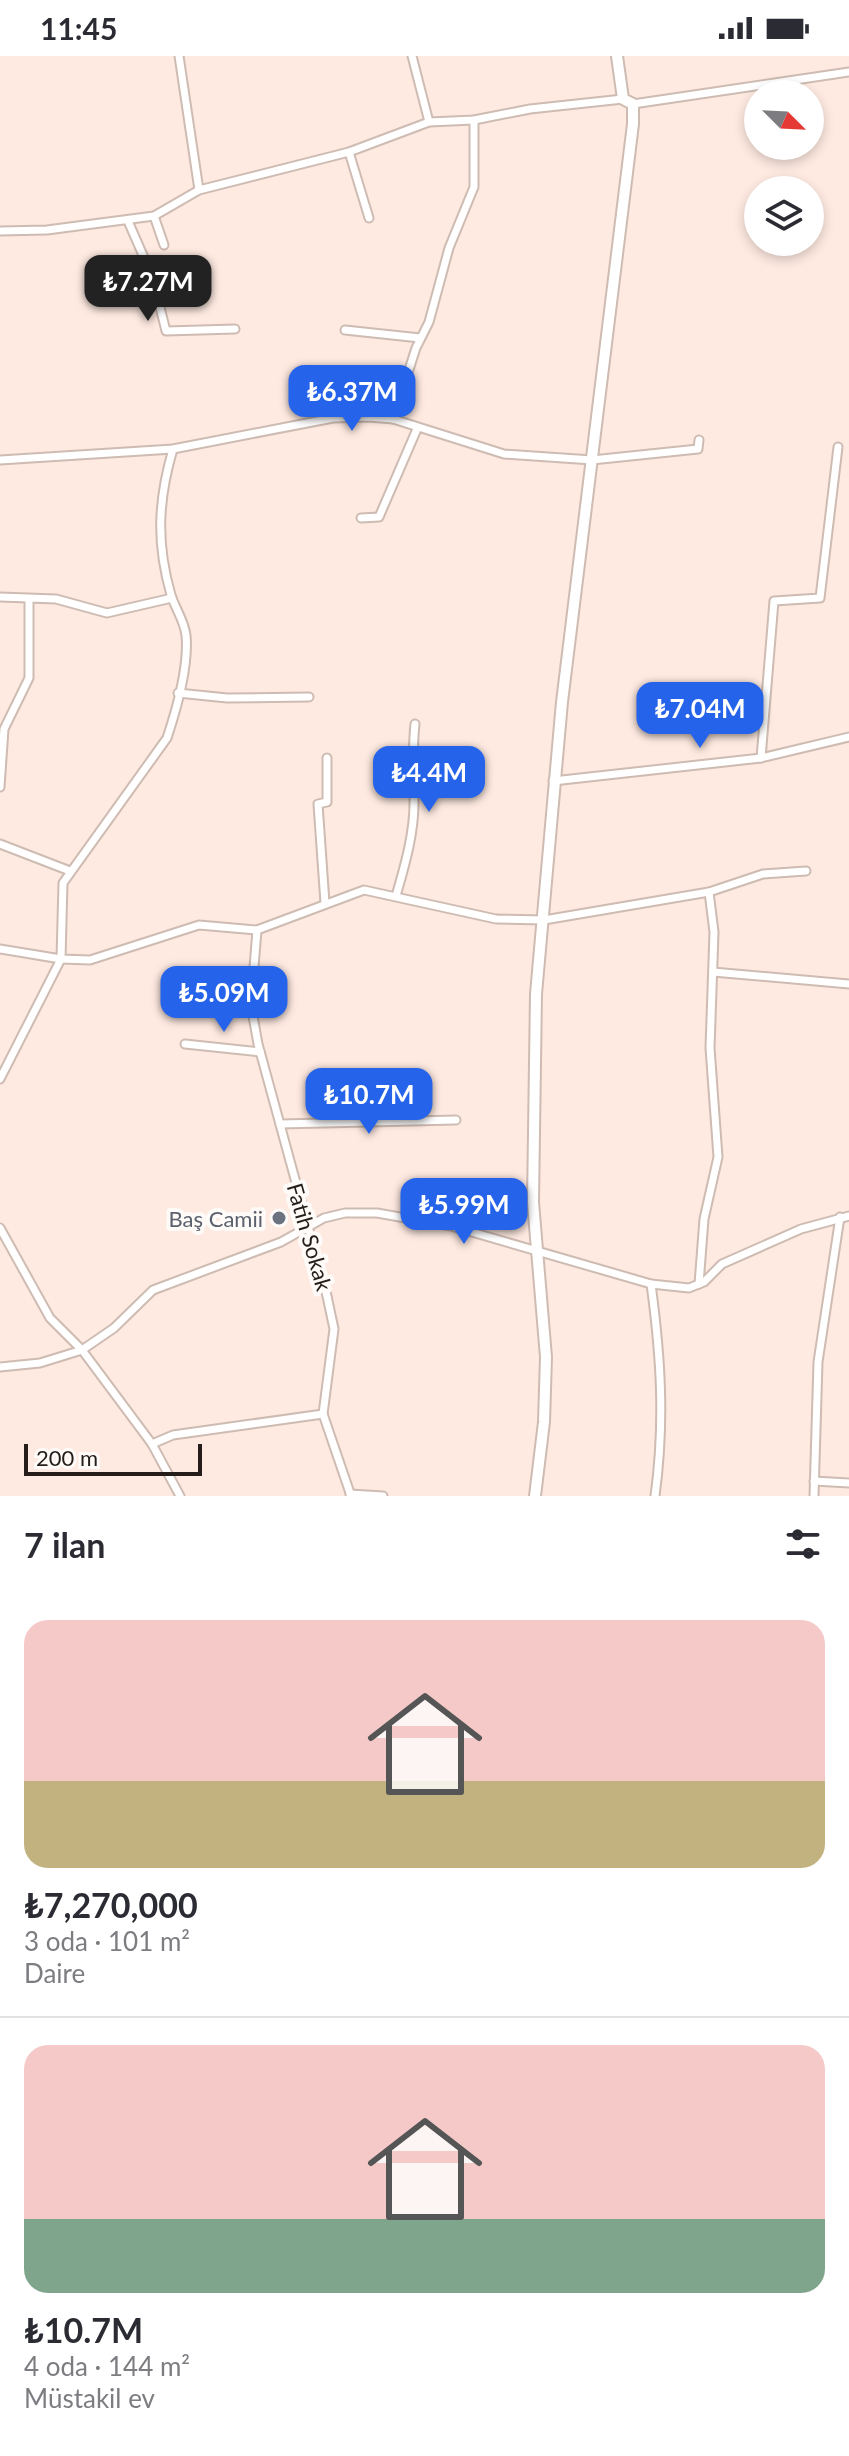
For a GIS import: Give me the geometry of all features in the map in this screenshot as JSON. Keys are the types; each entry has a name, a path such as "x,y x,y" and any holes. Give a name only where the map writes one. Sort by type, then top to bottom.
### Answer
{"street":[{"path":"179,56 199,190"},
{"path":"535,1496 544,1422 546,1357 535,1248 536,994 553,781 616,275 628,102 617,56"},
{"path":"415,57 429,122"},
{"path":"0,231 128,221 154,216 199,190 349,152 429,122 474,120 530,109 628,102 849,72"},
{"path":"393,419 420,338 429,322 449,248 474,187 474,120"},
{"path":"349,152 369,218"},
{"path":"154,216 164,245"},
{"path":"128,221 152,276 166,331 235,329"},
{"path":"345,330 420,338"},
{"path":"0,460 173,449 333,418 393,419 504,454 592,460 698,449 699,440"},
{"path":"361,518 379,517 417,429"},
{"path":"761,758 774,601 820,598 838,447"},
{"path":"0,1079 61,959 63,883 167,738 178,693 186,633 172,598 158,524 161,489 173,449"},
{"path":"0,597 56,599 107,613 172,598"},
{"path":"0,787 2,729 29,678 29,600"},
{"path":"178,693 227,698 309,697"},
{"path":"396,896 405,864 415,799 411,762 415,724"},
{"path":"553,781 761,758 849,737"},
{"path":"325,903 321,886 318,804 327,802 327,758"},
{"path":"0,844 70,871"},
{"path":"0,949 61,959 90,960 199,925 257,930 364,890 496,919 544,920 709,892 763,874 806,871"},
{"path":"699,1284 704,1219 718,1157 710,1048 713,972 709,892"},
{"name":"Fatih Sokak","path":"257,930 251,1005 260,1052 334,1329 323,1414 350,1495"},
{"path":"713,972 849,984"},
{"path":"185,1044 260,1052"},
{"path":"280,1124 456,1120"},
{"path":"0,1367 40,1363 82,1350 114,1328 153,1290 307,1229 324,1218 345,1213 377,1213 451,1226 651,1284 689,1288 699,1284 722,1264 801,1229 844,1217 818,1362 814,1496"},
{"path":"0,1228 50,1318 82,1350 152,1444 180,1496"},
{"path":"651,1284 660,1349 663,1430 655,1496"},
{"path":"152,1444 173,1435 323,1414"},
{"path":"814,1481 849,1483"},
{"path":"350,1495 383,1496"}],"place":[{"name":"Baş Camii","path":"279,1218"}]}
